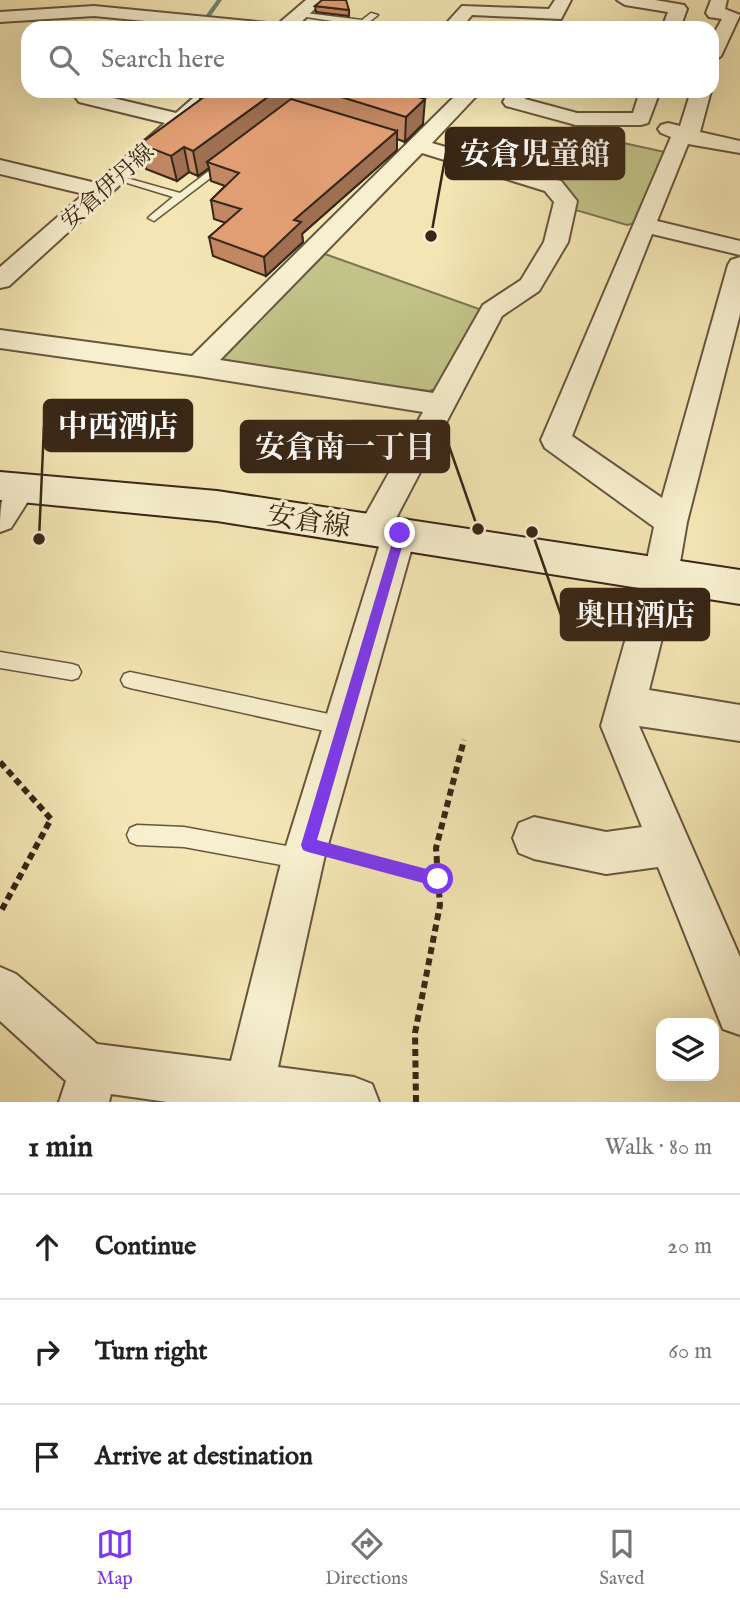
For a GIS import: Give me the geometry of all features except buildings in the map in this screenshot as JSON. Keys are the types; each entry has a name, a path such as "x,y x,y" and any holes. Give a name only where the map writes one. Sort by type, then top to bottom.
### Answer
{"street":[{"path":"292,21 316,0"},
{"path":"625,0 701,9 732,16 733,34"},
{"path":"682,21 701,9"},
{"path":"458,21 468,10 556,14"},
{"path":"0,17 94,13 189,21"},
{"path":"90,98 180,120"},
{"name":"安倉伊丹線","path":"0,280 205,98"},
{"path":"198,366 411,147 464,98"},
{"path":"521,98 576,119 641,119 688,136 740,147"},
{"path":"641,119 648,98"},
{"path":"688,136 699,98"},
{"path":"671,522 556,440 678,140 688,136"},
{"path":"252,1095 305,852 343,726 387,531 440,404 492,311 530,285 556,242 566,201 553,186 411,147"},
{"path":"0,167 109,184"},
{"path":"643,225 740,248"},
{"path":"740,265 734,320 671,522 661,574 620,726 740,1012"},
{"path":"0,339 198,366 440,404"},
{"path":"0,519 10,487"},
{"name":"安倉線","path":"10,487 217,506 740,587"},
{"path":"627,704 740,723"},
{"path":"534,838 606,853 670,845"},
{"path":"0,990 82,1063 89,1085 354,1102"}],"lane":[{"path":"300,14 336,21"},
{"path":"367,21 374,15"},
{"path":"154,218 236,154"},
{"path":"109,184 180,196"},
{"path":"0,660 41,664 72,672"},
{"path":"130,680 343,726"},
{"path":"137,835 184,837 305,852"}],"path":[{"path":"416,1102 415,1033 440,905 436,848 464,740"},
{"path":"0,762 51,819 0,913"},
{"path":"305,852 438,879"}],"green space":[{"path":"576,122 619,125 610,140 669,153 640,222 627,225 572,209 556,185 537,173"},
{"path":"325,254 482,310 438,388 429,391 227,365 222,358"}],"waterway":[{"path":"206,19 220,0"}],"place":[{"name":"安倉児童館","path":"431,236"},
{"name":"安倉南一丁目","path":"478,529"},
{"name":"奥田酒店","path":"532,532"},
{"name":"中西酒店","path":"39,539"}],"route":[{"path":"400,533 308,845 438,879"}]}
